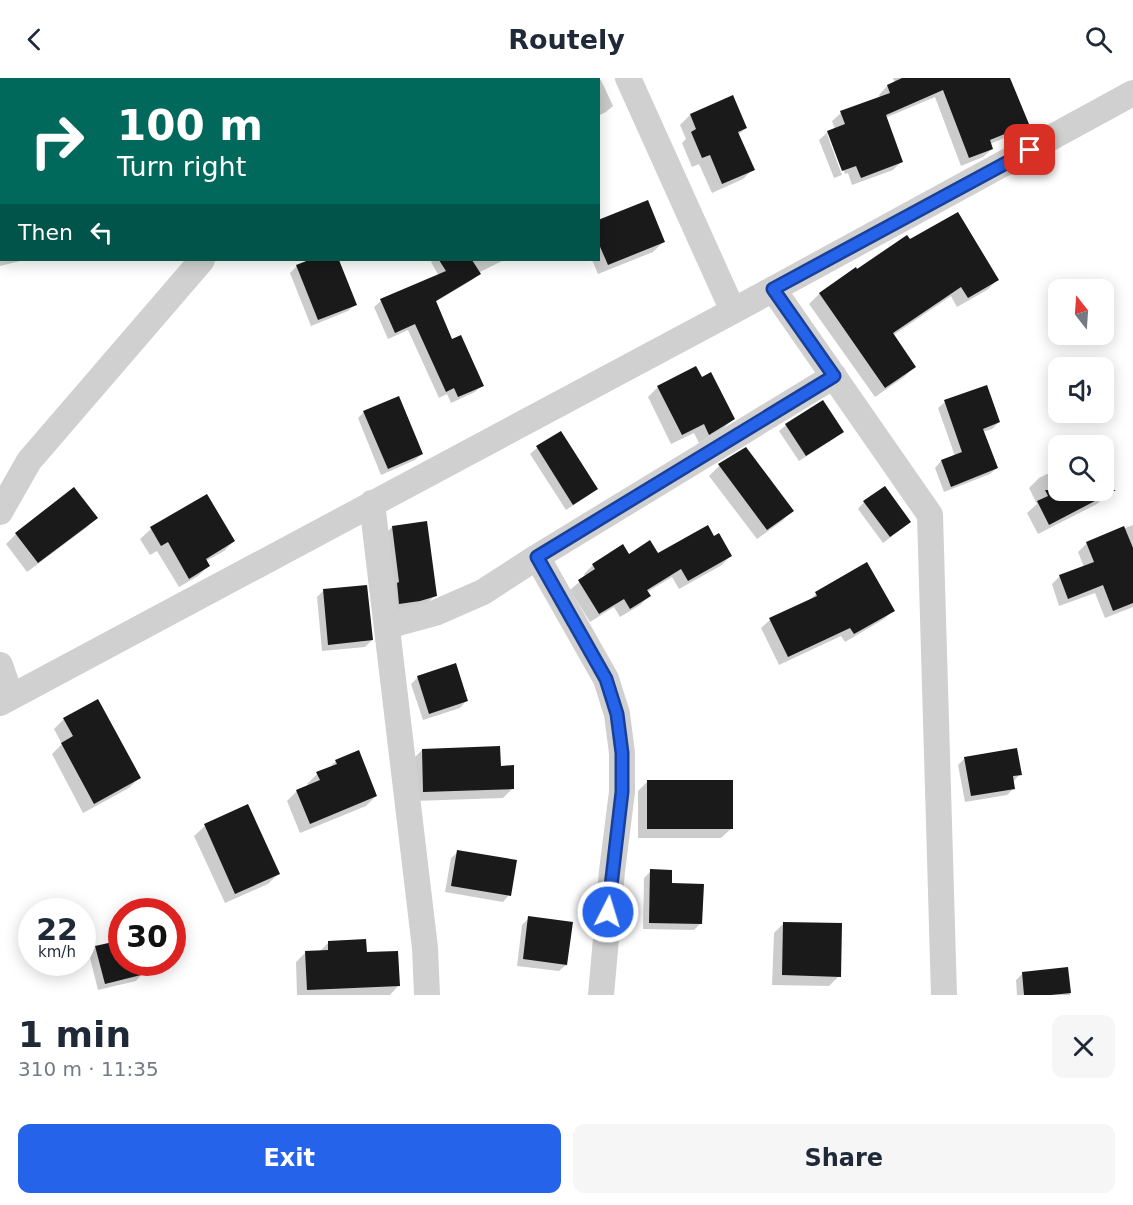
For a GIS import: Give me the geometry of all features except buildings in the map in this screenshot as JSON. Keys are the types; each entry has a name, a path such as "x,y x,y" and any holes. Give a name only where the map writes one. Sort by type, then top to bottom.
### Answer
{"street":[{"path":"628,78 733,311"},
{"path":"0,665 6,700 733,311 1133,93"},
{"path":"0,512 28,461 201,261"},
{"path":"773,289 930,515 944,995"},
{"path":"387,626 435,613 483,592 834,376"},
{"path":"372,504 425,948 427,995"},
{"path":"537,557 606,679 617,714 622,753 622,792 612,871 601,995"}],"route":[{"path":"608,912 622,792 622,753 617,714 606,679 537,557 834,376 773,289 1030,150"}]}
